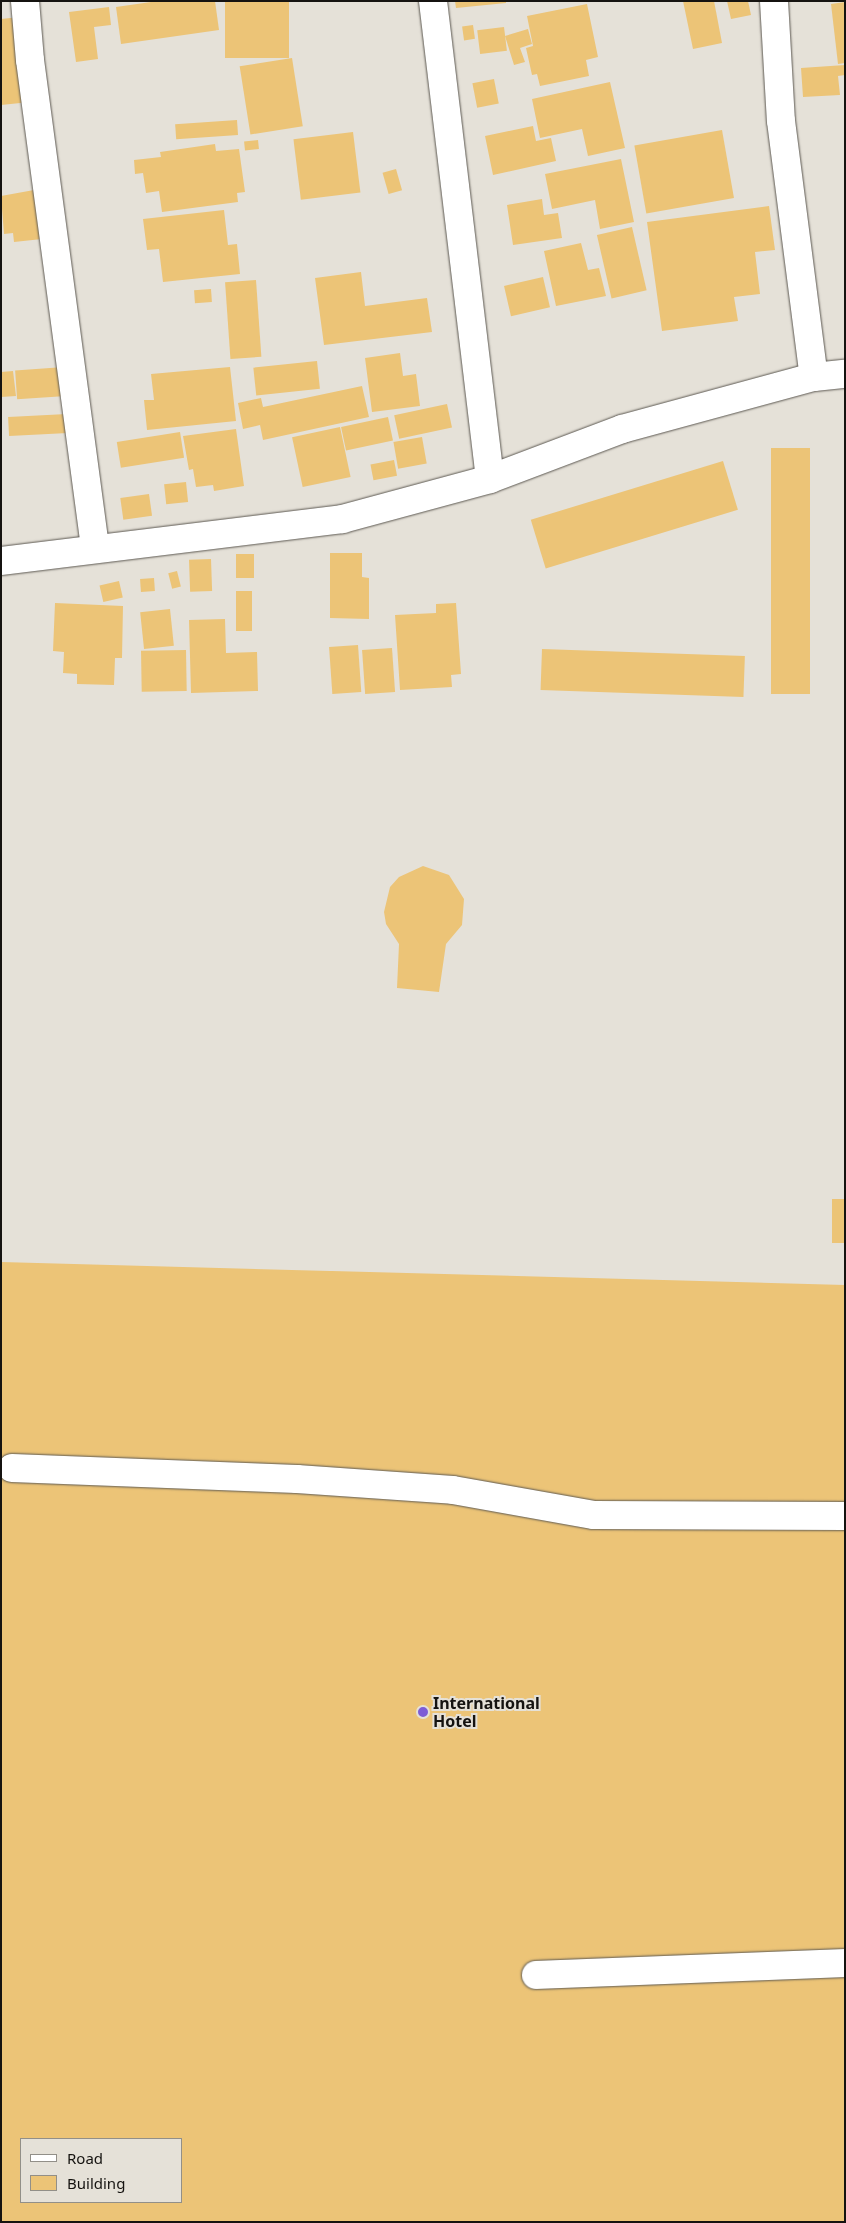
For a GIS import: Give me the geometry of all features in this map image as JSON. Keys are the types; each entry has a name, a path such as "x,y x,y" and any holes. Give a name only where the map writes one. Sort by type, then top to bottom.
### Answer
{"street":[{"path":"26,1 30,60 95,549"},
{"path":"433,1 490,479"},
{"path":"774,1 781,121 814,377"},
{"path":"1,561 342,519 490,479 622,428 814,377 845,374"},
{"path":"12,1468 297,1479 453,1490 593,1515 845,1516"},
{"path":"536,1975 845,1963"}],"building":[{"path":"158,1 215,1 219,30 121,44 116,7"},
{"path":"225,1 289,1 289,58 225,58"},
{"path":"455,1 506,1 506,3 456,8"},
{"path":"683,1 714,1 722,43 693,49"},
{"path":"727,1 748,1 751,15 731,19"},
{"path":"845,2 845,63 838,64 831,4"},
{"path":"587,4 598,57 586,60 589,76 540,86 537,74 532,75 526,48 533,46 527,16"},
{"path":"109,7 111,25 94,27 98,59 76,62 69,12"},
{"path":"20,17 30,102 1,105 1,19"},
{"path":"473,25 475,39 464,40 462,27"},
{"path":"504,27 507,51 480,54 477,30"},
{"path":"528,29 532,44 520,48 525,62 514,65 505,36"},
{"path":"292,58 303,126 250,134 240,66"},
{"path":"845,65 845,75 838,76 840,95 803,97 801,68"},
{"path":"494,79 499,104 477,108 472,83"},
{"path":"610,82 625,148 588,156 582,129 540,138 532,99"},
{"path":"237,120 238,135 176,139 175,124"},
{"path":"533,126 536,141 551,138 556,161 493,175 485,136"},
{"path":"722,130 734,198 646,213 634,145"},
{"path":"353,132 360,193 301,200 293,139"},
{"path":"258,140 259,149 245,150 244,141"},
{"path":"215,144 216,151 239,149 245,192 237,193 238,202 162,212 159,191 146,193 143,173 135,174 134,160 161,157 160,152"},
{"path":"621,159 634,222 600,229 595,200 552,209 545,174"},
{"path":"396,169 402,190 389,194 383,173"},
{"path":"34,190 42,239 14,242 13,233 4,234 1,196"},
{"path":"542,199 544,215 558,213 562,238 513,245 507,205"},
{"path":"769,206 775,250 755,252 760,294 734,297 738,321 662,331 647,222"},
{"path":"224,210 228,245 237,244 240,274 163,282 159,249 147,250 143,219"},
{"path":"632,227 647,290 612,298 597,235"},
{"path":"581,243 588,270 599,268 606,296 556,306 544,251"},
{"path":"361,272 365,306 427,298 432,332 324,345 315,278"},
{"path":"543,277 550,307 511,316 504,286"},
{"path":"256,280 261,357 230,359 225,282"},
{"path":"211,289 212,302 195,303 194,290"},
{"path":"400,353 403,376 416,374 420,406 372,412 365,358"},
{"path":"317,361 320,389 256,396 253,368"},
{"path":"64,367 66,396 17,399 15,370"},
{"path":"230,367 236,421 147,430 144,400 154,400 151,374"},
{"path":"13,371 16,396 1,397 1,372"},
{"path":"362,386 369,417 263,440 260,425 243,429 238,403 261,398 263,407"},
{"path":"447,404 452,427 399,439 394,415"},
{"path":"67,414 68,433 9,436 8,417"},
{"path":"388,417 393,440 346,450 341,427"},
{"path":"340,427 351,477 303,487 292,437"},
{"path":"236,429 244,486 214,491 213,485 196,487 193,469 189,470 183,436"},
{"path":"180,432 184,458 121,468 117,442"},
{"path":"422,437 427,464 398,469 393,442"},
{"path":"771,448 810,448 810,694 771,694"},
{"path":"394,460 397,476 373,480 370,465"},
{"path":"723,461 738,510 546,569 531,520"},
{"path":"186,482 188,502 166,504 164,484"},
{"path":"149,494 152,516 123,520 120,498"},
{"path":"330,553 362,553 362,577 369,578 369,619 330,618"},
{"path":"236,554 254,554 254,578 236,578"},
{"path":"211,559 212,591 190,592 189,560"},
{"path":"177,571 181,587 172,589 168,573"},
{"path":"154,578 155,591 141,592 140,579"},
{"path":"119,581 123,598 103,602 100,585"},
{"path":"236,591 252,591 252,631 236,631"},
{"path":"55,603 123,606 122,658 115,658 114,685 77,684 77,674 63,673 64,652 53,651"},
{"path":"456,603 461,674 451,675 452,687 400,690 395,615 436,613 436,604"},
{"path":"170,609 174,646 144,649 140,612"},
{"path":"225,619 226,653 257,652 258,691 191,693 189,620"},
{"path":"358,645 361,692 332,694 329,647"},
{"path":"392,648 395,692 365,694 362,650"},
{"path":"542,649 745,656 743,697 541,690"},
{"path":"186,650 187,691 142,692 141,651"},
{"path":"423,866 449,875 464,899 462,925 446,944 439,992 397,988 399,944 386,924 384,912 390,887 399,877"},
{"path":"832,1199 845,1199 845,1243 832,1243"},
{"name":"International Hotel","path":"1,1262 845,1285 845,2222 1,2222"}],"place":[{"name":"International Hotel","path":"423,1712"}]}
